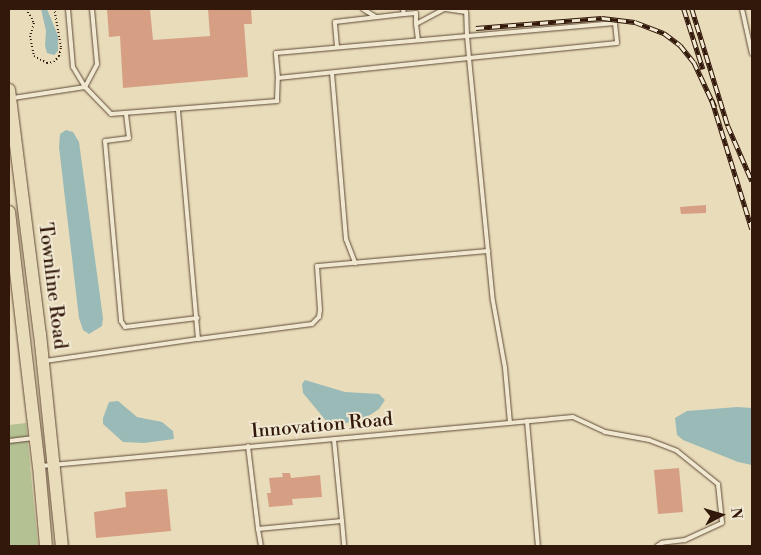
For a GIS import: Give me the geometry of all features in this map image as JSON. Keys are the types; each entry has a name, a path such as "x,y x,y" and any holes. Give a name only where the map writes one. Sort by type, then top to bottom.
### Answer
{"main road":[{"name":"Townline Road","path":"9,95 43,361 62,546"},
{"name":"Townline Road","path":"9,212 12,273 36,438 46,546"}],"lane":[{"path":"68,9 73,66 85,87 111,114 277,101 276,53 615,22 617,43 278,78"},
{"path":"85,87 97,64 92,9"},
{"path":"363,9 376,17"},
{"path":"403,9 404,14"},
{"path":"416,24 444,9 466,12 468,58 492,301 505,368 510,423"},
{"path":"742,9 752,54"},
{"path":"337,47 335,22 404,14 416,13 418,40"},
{"path":"332,73 346,238 355,263"},
{"path":"9,95 85,87"},
{"path":"178,110 198,339"},
{"path":"126,114 129,138 106,141 121,321 125,327 196,318"},
{"path":"43,361 312,324 320,312 317,266 488,251"},
{"path":"12,273 32,270"},
{"name":"Innovation Road","path":"39,466 573,417 605,432 649,440 677,451 718,484 722,523 685,540 662,543 658,546"},
{"path":"526,422 538,546"},
{"path":"9,441 36,438"},
{"path":"334,438 344,546"},
{"path":"248,446 261,546"},
{"path":"258,528 342,522"}],"path":[{"path":"26,9 34,23 30,36 34,56 48,63 54,62 59,56 61,48 54,9"}],"green space":[{"path":"26,423 38,546 9,546 9,425"}],"water":[{"path":"41,9 47,9 58,36 58,51 54,55 47,53 45,46 46,31"},
{"path":"66,130 73,132 79,142 103,318 102,326 89,334 83,330 79,318 59,147 60,134"},
{"path":"305,380 345,392 379,394 385,400 379,409 370,415 332,428 303,393 302,384"},
{"path":"118,401 137,417 162,422 173,431 174,439 144,443 123,442 103,424 103,418 109,402"},
{"path":"737,407 752,408 752,465 738,462 683,440 677,435 675,418 687,411"}],"building":[{"path":"107,9 150,9 153,40 210,36 208,9 251,9 252,24 244,24 248,77 123,88 120,36 109,37"},
{"path":"706,205 706,213 681,214 680,207"},
{"path":"679,468 683,512 658,514 654,470"},
{"path":"282,473 290,473 291,478 320,475 322,497 292,499 293,505 269,507 267,493 271,493 269,478 283,477"},
{"path":"167,489 171,531 96,538 94,512 126,507 125,492"}],"railway":[{"path":"684,9 703,69"},
{"path":"692,9 728,126 752,181"},
{"path":"476,28 602,18 635,22 664,33 680,45 694,62 715,107"},
{"path":"712,100 752,229"}]}
